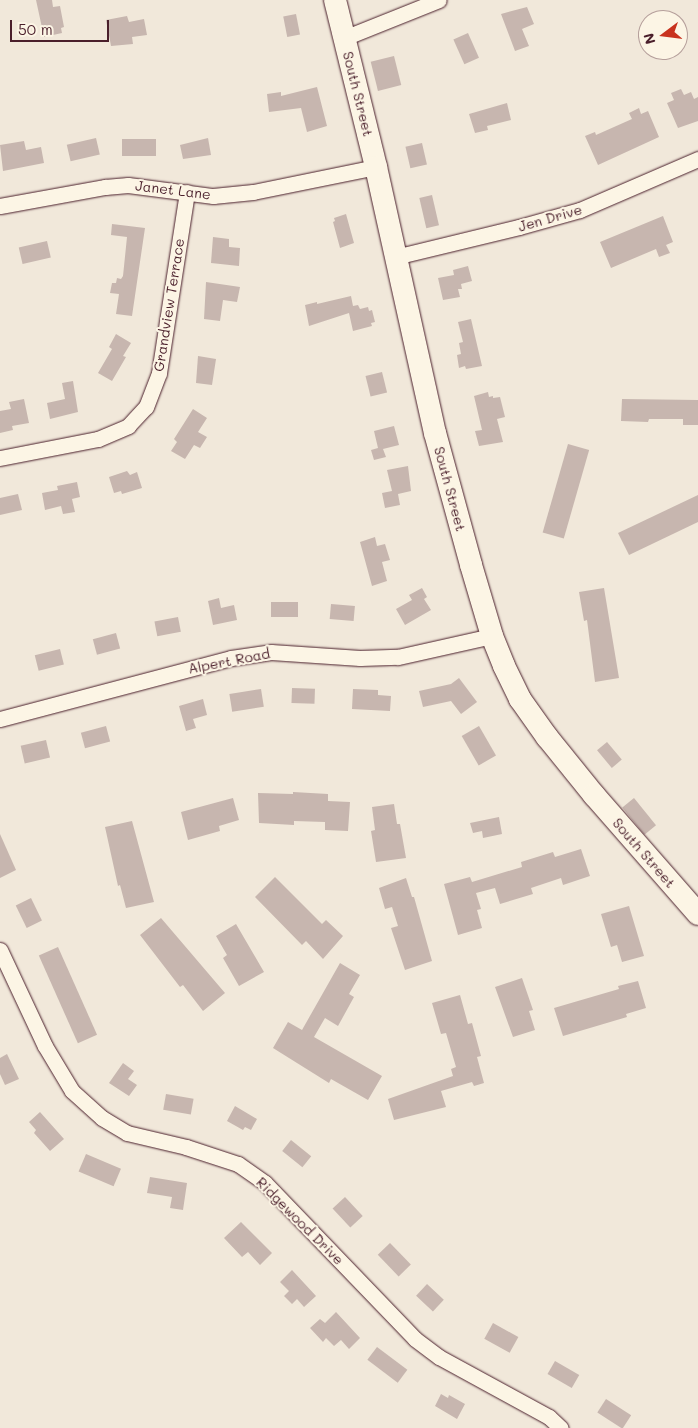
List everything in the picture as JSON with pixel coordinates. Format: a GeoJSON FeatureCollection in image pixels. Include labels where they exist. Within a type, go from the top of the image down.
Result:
{"type":"FeatureCollection","features":[{"type":"Feature","properties":{"kind":"street","name":"South Street"},"geometry":{"type":"LineString","coordinates":[[335,0],[376,167],[435,433],[492,636],[520,699],[547,737],[594,795],[698,914]]}},
{"type":"Feature","properties":{"kind":"street"},"geometry":{"type":"LineString","coordinates":[[344,38],[439,0]]}},
{"type":"Feature","properties":{"kind":"street","name":"Jen Drive"},"geometry":{"type":"LineString","coordinates":[[395,257],[580,210],[698,159]]}},
{"type":"Feature","properties":{"kind":"street","name":"Janet Lane"},"geometry":{"type":"LineString","coordinates":[[0,206],[128,184],[213,196],[253,192],[376,167]]}},
{"type":"Feature","properties":{"kind":"street","name":"Grandview Terrace"},"geometry":{"type":"LineString","coordinates":[[0,458],[98,439],[128,426],[146,407],[159,373],[187,192]]}},
{"type":"Feature","properties":{"kind":"street","name":"Alpert Road"},"geometry":{"type":"LineString","coordinates":[[0,719],[232,658],[271,652],[360,658],[398,657],[492,636]]}},
{"type":"Feature","properties":{"kind":"street","name":"Ridgewood Drive"},"geometry":{"type":"LineString","coordinates":[[0,950],[45,1046],[72,1091],[102,1118],[126,1133],[186,1147],[238,1164],[265,1182],[415,1339],[440,1357],[549,1417],[561,1428]]}},
{"type":"Feature","properties":{"kind":"building"},"geometry":{"type":"Polygon","coordinates":[[[36,0],[52,0],[53,7],[60,6],[64,27],[61,28],[62,33],[44,37],[36,0]]]}},
{"type":"Feature","properties":{"kind":"building"},"geometry":{"type":"Polygon","coordinates":[[[527,7],[534,24],[522,29],[529,46],[515,51],[501,14],[527,7]]]}},
{"type":"Feature","properties":{"kind":"building"},"geometry":{"type":"Polygon","coordinates":[[[296,14],[300,35],[287,37],[283,16],[296,14]]]}},
{"type":"Feature","properties":{"kind":"building"},"geometry":{"type":"Polygon","coordinates":[[[127,16],[129,22],[144,19],[147,35],[132,37],[133,44],[111,46],[106,20],[127,16]]]}},
{"type":"Feature","properties":{"kind":"building"},"geometry":{"type":"Polygon","coordinates":[[[468,33],[479,58],[464,64],[453,40],[468,33]]]}},
{"type":"Feature","properties":{"kind":"building"},"geometry":{"type":"Polygon","coordinates":[[[394,56],[401,85],[378,91],[371,62],[394,56]]]}},
{"type":"Feature","properties":{"kind":"building"},"geometry":{"type":"Polygon","coordinates":[[[317,87],[327,126],[307,132],[301,108],[269,112],[267,94],[281,92],[281,96],[317,87]]]}},
{"type":"Feature","properties":{"kind":"building"},"geometry":{"type":"Polygon","coordinates":[[[681,89],[684,95],[691,92],[694,99],[698,97],[698,121],[678,128],[667,103],[674,100],[671,93],[681,89]]]}},
{"type":"Feature","properties":{"kind":"building"},"geometry":{"type":"Polygon","coordinates":[[[507,103],[511,120],[487,126],[488,130],[475,133],[469,114],[507,103]]]}},
{"type":"Feature","properties":{"kind":"building"},"geometry":{"type":"Polygon","coordinates":[[[639,108],[641,114],[648,111],[659,137],[598,165],[585,136],[595,132],[596,135],[632,119],[629,113],[639,108]]]}},
{"type":"Feature","properties":{"kind":"building"},"geometry":{"type":"Polygon","coordinates":[[[96,138],[100,155],[71,161],[67,145],[96,138]]]}},
{"type":"Feature","properties":{"kind":"building"},"geometry":{"type":"Polygon","coordinates":[[[208,138],[211,155],[183,159],[180,145],[208,138]]]}},
{"type":"Feature","properties":{"kind":"building"},"geometry":{"type":"Polygon","coordinates":[[[122,139],[156,139],[156,156],[122,156],[122,139]]]}},
{"type":"Feature","properties":{"kind":"building"},"geometry":{"type":"Polygon","coordinates":[[[24,141],[26,150],[41,147],[44,163],[3,171],[0,145],[24,141]]]}},
{"type":"Feature","properties":{"kind":"building"},"geometry":{"type":"Polygon","coordinates":[[[422,143],[427,164],[410,168],[405,147],[422,143]]]}},
{"type":"Feature","properties":{"kind":"building"},"geometry":{"type":"Polygon","coordinates":[[[432,195],[439,225],[426,228],[419,198],[432,195]]]}},
{"type":"Feature","properties":{"kind":"building"},"geometry":{"type":"Polygon","coordinates":[[[346,214],[354,243],[340,248],[333,222],[335,221],[334,218],[346,214]]]}},
{"type":"Feature","properties":{"kind":"building"},"geometry":{"type":"Polygon","coordinates":[[[663,216],[673,242],[666,245],[670,253],[659,257],[656,249],[611,268],[600,242],[663,216]]]}},
{"type":"Feature","properties":{"kind":"building"},"geometry":{"type":"Polygon","coordinates":[[[112,224],[145,228],[132,316],[116,314],[119,294],[110,293],[112,283],[116,283],[117,278],[121,279],[123,276],[127,237],[111,235],[112,224]]]}},
{"type":"Feature","properties":{"kind":"building"},"geometry":{"type":"Polygon","coordinates":[[[213,237],[229,239],[229,247],[240,248],[239,266],[211,263],[213,237]]]}},
{"type":"Feature","properties":{"kind":"building"},"geometry":{"type":"Polygon","coordinates":[[[47,241],[51,258],[23,264],[19,248],[47,241]]]}},
{"type":"Feature","properties":{"kind":"building"},"geometry":{"type":"Polygon","coordinates":[[[468,266],[472,281],[461,284],[462,289],[458,289],[460,297],[443,300],[438,278],[454,275],[453,270],[468,266]]]}},
{"type":"Feature","properties":{"kind":"building"},"geometry":{"type":"Polygon","coordinates":[[[206,282],[240,287],[237,302],[223,300],[220,321],[204,319],[206,282]]]}},
{"type":"Feature","properties":{"kind":"building"},"geometry":{"type":"Polygon","coordinates":[[[351,296],[353,306],[358,305],[360,309],[368,307],[369,311],[372,310],[375,322],[371,323],[372,326],[353,331],[349,313],[309,326],[305,305],[351,296]]]}},
{"type":"Feature","properties":{"kind":"building"},"geometry":{"type":"Polygon","coordinates":[[[471,319],[482,366],[466,369],[465,366],[459,368],[457,355],[461,354],[459,343],[463,342],[458,322],[471,319]]]}},
{"type":"Feature","properties":{"kind":"building"},"geometry":{"type":"Polygon","coordinates":[[[116,334],[131,343],[123,356],[126,357],[112,381],[98,373],[112,349],[109,347],[116,334]]]}},
{"type":"Feature","properties":{"kind":"building"},"geometry":{"type":"Polygon","coordinates":[[[198,356],[216,359],[212,385],[196,383],[198,356]]]}},
{"type":"Feature","properties":{"kind":"building"},"geometry":{"type":"Polygon","coordinates":[[[382,372],[387,392],[371,396],[366,376],[382,372]]]}},
{"type":"Feature","properties":{"kind":"building"},"geometry":{"type":"Polygon","coordinates":[[[73,381],[78,412],[50,419],[47,403],[65,399],[62,383],[73,381]]]}},
{"type":"Feature","properties":{"kind":"building"},"geometry":{"type":"Polygon","coordinates":[[[488,392],[489,397],[500,397],[505,417],[497,419],[503,442],[479,446],[475,431],[482,430],[474,396],[488,392]]]}},
{"type":"Feature","properties":{"kind":"building"},"geometry":{"type":"Polygon","coordinates":[[[24,399],[29,423],[12,426],[13,430],[0,433],[0,411],[11,409],[9,402],[24,399]]]}},
{"type":"Feature","properties":{"kind":"building"},"geometry":{"type":"Polygon","coordinates":[[[622,399],[698,400],[698,425],[683,425],[683,419],[649,419],[648,422],[621,421],[622,399]]]}},
{"type":"Feature","properties":{"kind":"building"},"geometry":{"type":"Polygon","coordinates":[[[193,409],[207,418],[198,432],[207,437],[200,448],[194,445],[185,459],[171,451],[177,442],[174,439],[193,409]]]}},
{"type":"Feature","properties":{"kind":"building"},"geometry":{"type":"Polygon","coordinates":[[[394,426],[399,445],[383,449],[386,457],[374,460],[371,450],[378,448],[374,431],[394,426]]]}},
{"type":"Feature","properties":{"kind":"building"},"geometry":{"type":"Polygon","coordinates":[[[568,444],[589,450],[564,539],[543,532],[568,444]]]}},
{"type":"Feature","properties":{"kind":"building"},"geometry":{"type":"Polygon","coordinates":[[[408,466],[411,491],[398,494],[400,505],[385,508],[382,493],[392,491],[387,470],[408,466]]]}},
{"type":"Feature","properties":{"kind":"building"},"geometry":{"type":"Polygon","coordinates":[[[127,471],[130,475],[137,472],[142,488],[122,494],[121,491],[114,493],[109,477],[127,471]]]}},
{"type":"Feature","properties":{"kind":"building"},"geometry":{"type":"Polygon","coordinates":[[[77,482],[80,497],[72,499],[75,512],[63,514],[61,506],[45,510],[42,493],[58,490],[57,486],[77,482]]]}},
{"type":"Feature","properties":{"kind":"building"},"geometry":{"type":"Polygon","coordinates":[[[18,494],[22,510],[0,515],[0,498],[18,494]]]}},
{"type":"Feature","properties":{"kind":"building"},"geometry":{"type":"Polygon","coordinates":[[[698,495],[698,522],[629,555],[618,533],[698,495]]]}},
{"type":"Feature","properties":{"kind":"building"},"geometry":{"type":"Polygon","coordinates":[[[375,537],[377,546],[385,544],[390,560],[382,562],[387,581],[372,586],[360,542],[375,537]]]}},
{"type":"Feature","properties":{"kind":"building"},"geometry":{"type":"Polygon","coordinates":[[[422,588],[427,597],[424,599],[431,610],[405,625],[396,609],[412,600],[409,595],[422,588]]]}},
{"type":"Feature","properties":{"kind":"building"},"geometry":{"type":"Polygon","coordinates":[[[604,588],[619,678],[595,682],[587,620],[584,621],[579,592],[604,588]]]}},
{"type":"Feature","properties":{"kind":"building"},"geometry":{"type":"Polygon","coordinates":[[[219,598],[221,608],[234,605],[237,620],[213,625],[208,601],[219,598]]]}},
{"type":"Feature","properties":{"kind":"building"},"geometry":{"type":"Polygon","coordinates":[[[271,602],[298,602],[298,617],[271,617],[271,602]]]}},
{"type":"Feature","properties":{"kind":"building"},"geometry":{"type":"Polygon","coordinates":[[[331,604],[355,606],[354,621],[330,619],[331,604]]]}},
{"type":"Feature","properties":{"kind":"building"},"geometry":{"type":"Polygon","coordinates":[[[178,617],[181,632],[157,636],[154,622],[178,617]]]}},
{"type":"Feature","properties":{"kind":"building"},"geometry":{"type":"Polygon","coordinates":[[[116,633],[120,648],[97,655],[93,639],[116,633]]]}},
{"type":"Feature","properties":{"kind":"building"},"geometry":{"type":"Polygon","coordinates":[[[60,649],[64,665],[39,671],[35,655],[60,649]]]}},
{"type":"Feature","properties":{"kind":"building"},"geometry":{"type":"Polygon","coordinates":[[[459,678],[477,702],[461,714],[451,701],[423,707],[419,691],[451,684],[459,678]]]}},
{"type":"Feature","properties":{"kind":"building"},"geometry":{"type":"Polygon","coordinates":[[[292,688],[315,689],[314,704],[291,703],[292,688]]]}},
{"type":"Feature","properties":{"kind":"building"},"geometry":{"type":"Polygon","coordinates":[[[261,689],[264,707],[232,712],[229,694],[261,689]]]}},
{"type":"Feature","properties":{"kind":"building"},"geometry":{"type":"Polygon","coordinates":[[[353,689],[378,690],[378,695],[391,696],[390,711],[352,709],[353,689]]]}},
{"type":"Feature","properties":{"kind":"building"},"geometry":{"type":"Polygon","coordinates":[[[203,699],[207,715],[193,719],[196,728],[186,731],[179,706],[203,699]]]}},
{"type":"Feature","properties":{"kind":"building"},"geometry":{"type":"Polygon","coordinates":[[[106,726],[110,741],[85,748],[81,733],[106,726]]]}},
{"type":"Feature","properties":{"kind":"building"},"geometry":{"type":"Polygon","coordinates":[[[479,726],[496,755],[479,765],[462,736],[479,726]]]}},
{"type":"Feature","properties":{"kind":"building"},"geometry":{"type":"Polygon","coordinates":[[[46,740],[50,758],[25,763],[21,746],[46,740]]]}},
{"type":"Feature","properties":{"kind":"building"},"geometry":{"type":"Polygon","coordinates":[[[607,742],[622,760],[612,768],[597,750],[607,742]]]}},
{"type":"Feature","properties":{"kind":"building"},"geometry":{"type":"Polygon","coordinates":[[[293,792],[328,794],[328,801],[350,802],[348,831],[325,830],[325,822],[294,821],[294,825],[259,823],[258,793],[293,794],[293,792]]]}},
{"type":"Feature","properties":{"kind":"building"},"geometry":{"type":"Polygon","coordinates":[[[233,798],[239,820],[219,826],[220,831],[188,840],[181,812],[233,798]]]}},
{"type":"Feature","properties":{"kind":"building"},"geometry":{"type":"Polygon","coordinates":[[[634,798],[656,825],[644,835],[622,807],[634,798]]]}},
{"type":"Feature","properties":{"kind":"building"},"geometry":{"type":"Polygon","coordinates":[[[394,804],[397,824],[400,824],[406,858],[376,862],[371,831],[375,830],[372,807],[394,804]]]}},
{"type":"Feature","properties":{"kind":"building"},"geometry":{"type":"Polygon","coordinates":[[[499,817],[502,834],[483,838],[482,831],[473,833],[470,823],[499,817]]]}},
{"type":"Feature","properties":{"kind":"building"},"geometry":{"type":"Polygon","coordinates":[[[132,821],[154,902],[126,908],[120,885],[118,886],[105,827],[132,821]]]}},
{"type":"Feature","properties":{"kind":"building"},"geometry":{"type":"Polygon","coordinates":[[[0,834],[16,870],[0,878],[0,834]]]}},
{"type":"Feature","properties":{"kind":"building"},"geometry":{"type":"Polygon","coordinates":[[[581,849],[590,876],[563,885],[561,878],[531,888],[533,894],[500,904],[495,888],[476,893],[481,909],[477,910],[482,928],[458,935],[444,884],[470,877],[472,882],[522,867],[521,862],[553,852],[555,857],[581,849]]]}},
{"type":"Feature","properties":{"kind":"building"},"geometry":{"type":"Polygon","coordinates":[[[275,877],[322,924],[326,920],[343,936],[323,959],[306,941],[302,945],[255,897],[275,877]]]}},
{"type":"Feature","properties":{"kind":"building"},"geometry":{"type":"Polygon","coordinates":[[[406,878],[412,897],[414,897],[432,961],[405,970],[391,928],[398,926],[392,907],[385,909],[379,888],[406,878]]]}},
{"type":"Feature","properties":{"kind":"building"},"geometry":{"type":"Polygon","coordinates":[[[31,898],[42,920],[27,928],[16,905],[31,898]]]}},
{"type":"Feature","properties":{"kind":"building"},"geometry":{"type":"Polygon","coordinates":[[[629,906],[644,956],[622,962],[617,945],[611,947],[601,914],[629,906]]]}},
{"type":"Feature","properties":{"kind":"building"},"geometry":{"type":"Polygon","coordinates":[[[161,918],[225,993],[203,1011],[183,985],[180,987],[140,935],[161,918]]]}},
{"type":"Feature","properties":{"kind":"building"},"geometry":{"type":"Polygon","coordinates":[[[236,924],[264,972],[239,986],[223,958],[227,955],[216,936],[236,924]]]}},
{"type":"Feature","properties":{"kind":"building"},"geometry":{"type":"Polygon","coordinates":[[[58,947],[97,1035],[78,1043],[39,956],[58,947]]]}},
{"type":"Feature","properties":{"kind":"building"},"geometry":{"type":"Polygon","coordinates":[[[340,963],[360,975],[349,994],[354,997],[338,1026],[325,1018],[314,1037],[382,1076],[368,1100],[331,1079],[329,1083],[273,1048],[288,1022],[302,1030],[340,963]]]}},
{"type":"Feature","properties":{"kind":"building"},"geometry":{"type":"Polygon","coordinates":[[[522,978],[533,1010],[529,1011],[535,1030],[513,1037],[495,987],[522,978]]]}},
{"type":"Feature","properties":{"kind":"building"},"geometry":{"type":"Polygon","coordinates":[[[638,981],[646,1008],[626,1014],[627,1017],[563,1036],[554,1008],[619,989],[618,986],[638,981]]]}},
{"type":"Feature","properties":{"kind":"building"},"geometry":{"type":"Polygon","coordinates":[[[460,995],[468,1024],[472,1023],[481,1056],[477,1057],[484,1083],[474,1086],[472,1082],[441,1091],[446,1107],[394,1120],[388,1099],[453,1076],[451,1069],[456,1067],[446,1033],[441,1034],[432,1003],[460,995]]]}},
{"type":"Feature","properties":{"kind":"building"},"geometry":{"type":"Polygon","coordinates":[[[7,1054],[19,1079],[5,1085],[0,1074],[0,1058],[7,1054]]]}},
{"type":"Feature","properties":{"kind":"building"},"geometry":{"type":"Polygon","coordinates":[[[123,1063],[134,1071],[128,1079],[137,1085],[129,1096],[109,1083],[123,1063]]]}},
{"type":"Feature","properties":{"kind":"building"},"geometry":{"type":"Polygon","coordinates":[[[166,1094],[194,1099],[191,1115],[163,1110],[166,1094]]]}},
{"type":"Feature","properties":{"kind":"building"},"geometry":{"type":"Polygon","coordinates":[[[235,1106],[257,1119],[251,1130],[245,1127],[243,1130],[227,1121],[235,1106]]]}},
{"type":"Feature","properties":{"kind":"building"},"geometry":{"type":"Polygon","coordinates":[[[40,1112],[64,1139],[50,1151],[34,1133],[36,1130],[29,1122],[40,1112]]]}},
{"type":"Feature","properties":{"kind":"building"},"geometry":{"type":"Polygon","coordinates":[[[291,1140],[311,1156],[302,1167],[282,1151],[291,1140]]]}},
{"type":"Feature","properties":{"kind":"building"},"geometry":{"type":"Polygon","coordinates":[[[86,1154],[121,1169],[114,1186],[79,1171],[86,1154]]]}},
{"type":"Feature","properties":{"kind":"building"},"geometry":{"type":"Polygon","coordinates":[[[150,1177],[187,1183],[183,1210],[170,1208],[172,1197],[147,1193],[150,1177]]]}},
{"type":"Feature","properties":{"kind":"building"},"geometry":{"type":"Polygon","coordinates":[[[345,1197],[363,1216],[350,1228],[333,1209],[345,1197]]]}},
{"type":"Feature","properties":{"kind":"building"},"geometry":{"type":"Polygon","coordinates":[[[241,1222],[272,1253],[260,1265],[248,1252],[242,1257],[224,1238],[241,1222]]]}},
{"type":"Feature","properties":{"kind":"building"},"geometry":{"type":"Polygon","coordinates":[[[390,1243],[411,1265],[399,1276],[378,1255],[390,1243]]]}},
{"type":"Feature","properties":{"kind":"building"},"geometry":{"type":"Polygon","coordinates":[[[292,1270],[316,1296],[304,1307],[297,1299],[292,1304],[284,1296],[289,1291],[280,1282],[292,1270]]]}},
{"type":"Feature","properties":{"kind":"building"},"geometry":{"type":"Polygon","coordinates":[[[427,1284],[444,1300],[433,1311],[416,1296],[427,1284]]]}},
{"type":"Feature","properties":{"kind":"building"},"geometry":{"type":"Polygon","coordinates":[[[336,1312],[360,1338],[349,1349],[341,1340],[334,1346],[326,1338],[323,1342],[310,1328],[320,1319],[325,1323],[336,1312]]]}},
{"type":"Feature","properties":{"kind":"building"},"geometry":{"type":"Polygon","coordinates":[[[493,1323],[518,1337],[510,1353],[484,1339],[493,1323]]]}},
{"type":"Feature","properties":{"kind":"building"},"geometry":{"type":"Polygon","coordinates":[[[377,1347],[407,1370],[398,1383],[367,1360],[377,1347]]]}},
{"type":"Feature","properties":{"kind":"building"},"geometry":{"type":"Polygon","coordinates":[[[555,1361],[579,1375],[572,1388],[548,1374],[555,1361]]]}},
{"type":"Feature","properties":{"kind":"building"},"geometry":{"type":"Polygon","coordinates":[[[441,1394],[448,1398],[449,1395],[465,1404],[457,1419],[435,1406],[441,1394]]]}},
{"type":"Feature","properties":{"kind":"building"},"geometry":{"type":"Polygon","coordinates":[[[606,1399],[631,1415],[621,1428],[597,1412],[606,1399]]]}}]}
